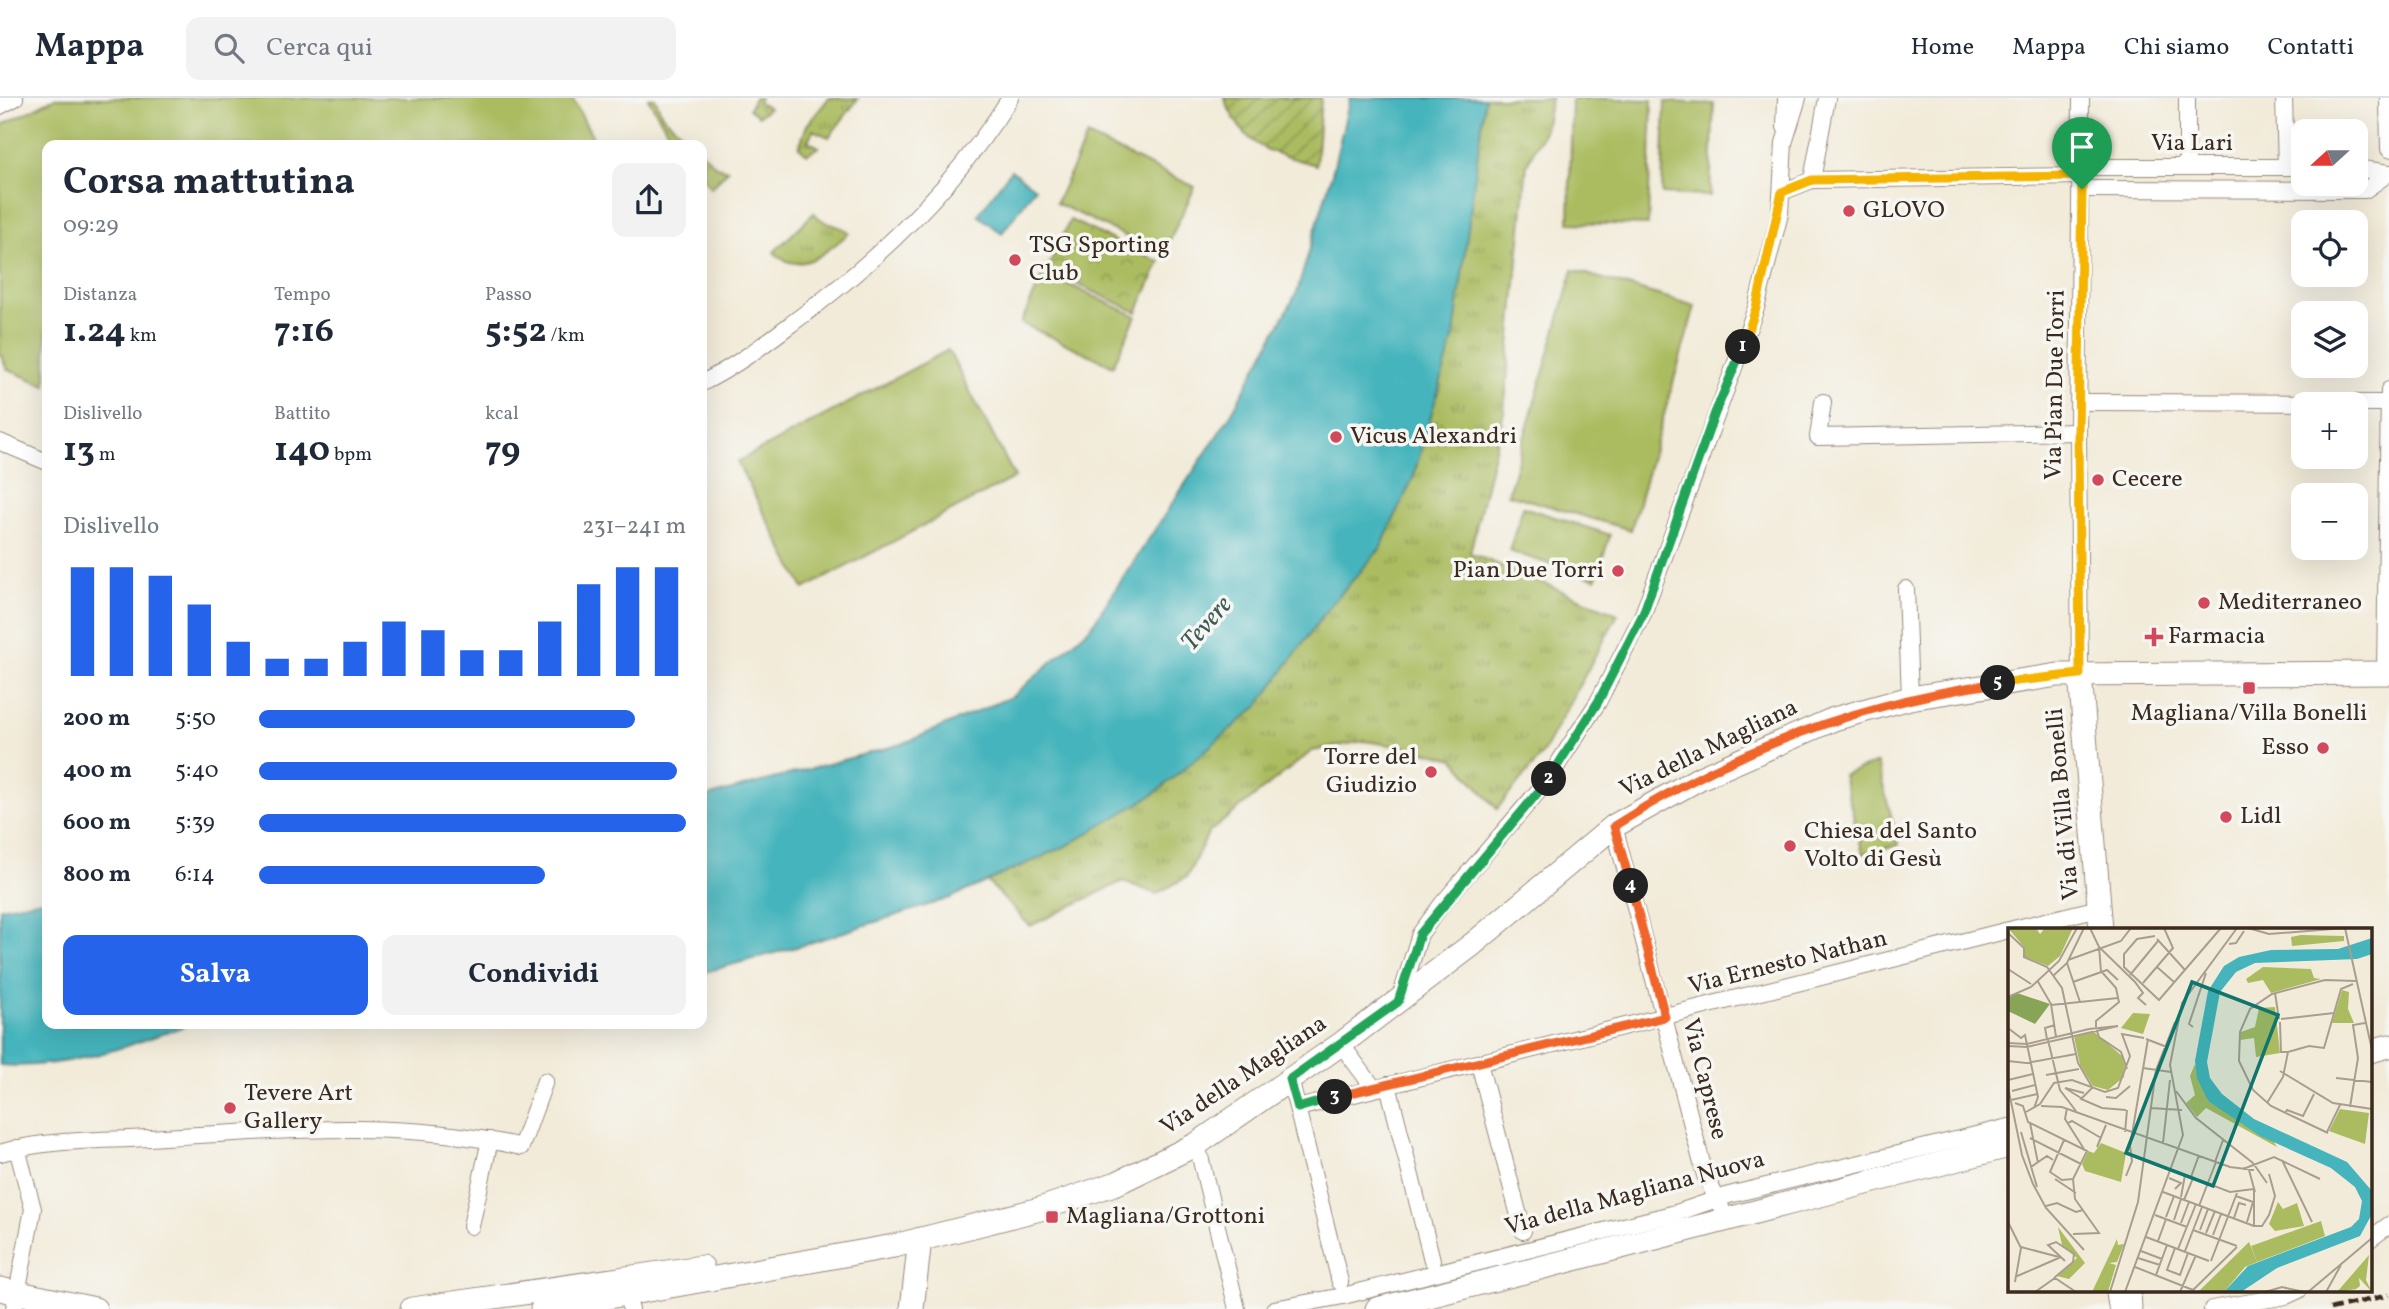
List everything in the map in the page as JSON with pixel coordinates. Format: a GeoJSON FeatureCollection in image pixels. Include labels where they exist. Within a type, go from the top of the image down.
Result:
{"type":"FeatureCollection","features":[{"type":"Feature","properties":{"kind":"main road","name":"Via della Magliana"},"geometry":{"type":"LineString","coordinates":[[542,1309],[628,1302],[920,1239],[1077,1198],[1117,1183],[1197,1144],[1341,1044],[1398,1002],[1614,826],[1665,795],[1834,719],[1910,698],[2080,674],[2387,673]]}},
{"type":"Feature","properties":{"kind":"main road","name":"Via di Villa Bonelli"},"geometry":{"type":"LineString","coordinates":[[2080,674],[2093,916]]}},
{"type":"Feature","properties":{"kind":"main road"},"geometry":{"type":"LineString","coordinates":[[2372,1050],[2389,1046]]}},
{"type":"Feature","properties":{"kind":"main road","name":"Via della Magliana Nuova"},"geometry":{"type":"LineString","coordinates":[[1377,1309],[1670,1236],[1721,1208],[2008,1146]]}},
{"type":"Feature","properties":{"kind":"main road","name":"Via della Magliana"},"geometry":{"type":"LineString","coordinates":[[412,1309],[814,1250],[920,1239]]}},
{"type":"Feature","properties":{"kind":"main road"},"geometry":{"type":"LineString","coordinates":[[912,1309],[920,1239]]}},
{"type":"Feature","properties":{"kind":"main road"},"geometry":{"type":"LineString","coordinates":[[10,1297],[95,1309]]}},
{"type":"Feature","properties":{"kind":"street"},"geometry":{"type":"LineString","coordinates":[[0,106],[15,98]]}},
{"type":"Feature","properties":{"kind":"street"},"geometry":{"type":"LineString","coordinates":[[707,380],[740,362],[893,243],[982,141],[1010,98]]}},
{"type":"Feature","properties":{"kind":"street"},"geometry":{"type":"LineString","coordinates":[[1398,1002],[1420,934],[1547,782],[1598,702],[1632,638],[1664,562],[1715,413],[1748,333],[1773,240],[1782,192],[1786,98]]}},
{"type":"Feature","properties":{"kind":"street"},"geometry":{"type":"LineString","coordinates":[[1784,144],[1798,98]]}},
{"type":"Feature","properties":{"kind":"street"},"geometry":{"type":"LineString","coordinates":[[1812,180],[1827,98]]}},
{"type":"Feature","properties":{"kind":"street","name":"Via Pian Due Torri"},"geometry":{"type":"LineString","coordinates":[[2080,674],[2078,432],[2081,98]]}},
{"type":"Feature","properties":{"kind":"street"},"geometry":{"type":"LineString","coordinates":[[2187,98],[2187,167]]}},
{"type":"Feature","properties":{"kind":"street"},"geometry":{"type":"LineString","coordinates":[[2284,98],[2291,142]]}},
{"type":"Feature","properties":{"kind":"street"},"geometry":{"type":"LineString","coordinates":[[2388,98],[2389,149]]}},
{"type":"Feature","properties":{"kind":"street","name":"Via Lari"},"geometry":{"type":"LineString","coordinates":[[2082,177],[2187,167],[2291,167]]}},
{"type":"Feature","properties":{"kind":"street"},"geometry":{"type":"LineString","coordinates":[[2368,169],[2389,173]]}},
{"type":"Feature","properties":{"kind":"street"},"geometry":{"type":"LineString","coordinates":[[1782,192],[1812,180],[2082,177],[2365,190],[2389,173]]}},
{"type":"Feature","properties":{"kind":"street"},"geometry":{"type":"LineString","coordinates":[[2387,673],[2389,390]]}},
{"type":"Feature","properties":{"kind":"street"},"geometry":{"type":"LineString","coordinates":[[1823,402],[1818,436],[2078,432]]}},
{"type":"Feature","properties":{"kind":"street"},"geometry":{"type":"LineString","coordinates":[[2079,402],[2389,403]]}},
{"type":"Feature","properties":{"kind":"street"},"geometry":{"type":"LineString","coordinates":[[0,442],[42,460]]}},
{"type":"Feature","properties":{"kind":"street"},"geometry":{"type":"LineString","coordinates":[[1906,589],[1910,698]]}},
{"type":"Feature","properties":{"kind":"street","name":"Via Caprese"},"geometry":{"type":"LineString","coordinates":[[1614,826],[1705,1175],[1721,1208]]}},
{"type":"Feature","properties":{"kind":"street","name":"Via Ernesto Nathan"},"geometry":{"type":"LineString","coordinates":[[2023,928],[2093,916]]}},
{"type":"Feature","properties":{"kind":"street","name":"Via Ernesto Nathan"},"geometry":{"type":"LineString","coordinates":[[1298,1108],[2008,931]]}},
{"type":"Feature","properties":{"kind":"street"},"geometry":{"type":"LineString","coordinates":[[1341,1044],[1381,1086],[1432,1260]]}},
{"type":"Feature","properties":{"kind":"street"},"geometry":{"type":"LineString","coordinates":[[1479,1063],[1523,1231]]}},
{"type":"Feature","properties":{"kind":"street"},"geometry":{"type":"LineString","coordinates":[[1290,1079],[1340,1282]]}},
{"type":"Feature","properties":{"kind":"street"},"geometry":{"type":"LineString","coordinates":[[0,1153],[17,1148],[373,1128],[490,1140],[521,1147],[545,1081]]}},
{"type":"Feature","properties":{"kind":"street","name":"Via della Magliana Nuova"},"geometry":{"type":"LineString","coordinates":[[1274,1309],[1343,1296],[1676,1213],[1721,1208],[2008,1126]]}},
{"type":"Feature","properties":{"kind":"street"},"geometry":{"type":"LineString","coordinates":[[471,1226],[490,1140]]}},
{"type":"Feature","properties":{"kind":"street"},"geometry":{"type":"LineString","coordinates":[[1197,1144],[1237,1309]]}},
{"type":"Feature","properties":{"kind":"street"},"geometry":{"type":"LineString","coordinates":[[10,1297],[33,1209],[17,1148]]}},
{"type":"Feature","properties":{"kind":"street"},"geometry":{"type":"LineString","coordinates":[[2372,1238],[2389,1225]]}},
{"type":"Feature","properties":{"kind":"street"},"geometry":{"type":"LineString","coordinates":[[628,1302],[639,1275]]}},
{"type":"Feature","properties":{"kind":"street"},"geometry":{"type":"LineString","coordinates":[[2212,1309],[2286,1296],[2295,1292]]}},
{"type":"Feature","properties":{"kind":"green space"},"geometry":{"type":"Polygon","coordinates":[[[55,98],[572,98],[594,140],[42,140],[42,384],[7,369],[0,353],[0,126],[55,98]]]}},
{"type":"Feature","properties":{"kind":"green space"},"geometry":{"type":"Polygon","coordinates":[[[648,98],[655,98],[662,115],[690,140],[673,140],[648,98]]]}},
{"type":"Feature","properties":{"kind":"green space"},"geometry":{"type":"Polygon","coordinates":[[[754,98],[760,98],[758,103],[769,108],[758,116],[749,109],[754,98]]]}},
{"type":"Feature","properties":{"kind":"green space"},"geometry":{"type":"Polygon","coordinates":[[[829,98],[858,99],[829,137],[813,130],[808,141],[819,147],[807,154],[799,147],[807,125],[829,98]]]}},
{"type":"Feature","properties":{"kind":"green space"},"geometry":{"type":"Polygon","coordinates":[[[1224,98],[1321,98],[1316,165],[1260,146],[1241,128],[1224,98]]]}},
{"type":"Feature","properties":{"kind":"green space"},"geometry":{"type":"Polygon","coordinates":[[[1485,98],[1551,98],[1545,129],[1527,164],[1504,411],[1470,553],[1618,614],[1541,756],[1497,809],[1454,759],[1412,748],[1364,741],[1312,751],[1208,833],[1187,877],[1156,894],[1123,881],[1030,926],[987,881],[1068,845],[1154,794],[1258,705],[1328,608],[1380,549],[1473,180],[1485,98]]]}},
{"type":"Feature","properties":{"kind":"green space"},"geometry":{"type":"Polygon","coordinates":[[[1572,98],[1652,100],[1648,225],[1569,223],[1572,98]]]}},
{"type":"Feature","properties":{"kind":"green space"},"geometry":{"type":"Polygon","coordinates":[[[1665,102],[1714,104],[1710,196],[1662,194],[1665,102]]]}},
{"type":"Feature","properties":{"kind":"green space"},"geometry":{"type":"Polygon","coordinates":[[[1087,136],[1195,187],[1163,254],[1056,203],[1087,136]]]}},
{"type":"Feature","properties":{"kind":"green space"},"geometry":{"type":"Polygon","coordinates":[[[707,157],[717,167],[728,170],[711,188],[707,183],[707,157]]]}},
{"type":"Feature","properties":{"kind":"green space"},"geometry":{"type":"Polygon","coordinates":[[[814,213],[823,221],[849,233],[823,254],[803,262],[784,260],[774,252],[814,213]]]}},
{"type":"Feature","properties":{"kind":"green space"},"geometry":{"type":"Polygon","coordinates":[[[1070,220],[1160,262],[1137,312],[1047,270],[1070,220]]]}},
{"type":"Feature","properties":{"kind":"green space"},"geometry":{"type":"Polygon","coordinates":[[[1573,270],[1695,306],[1631,530],[1508,494],[1573,270]]]}},
{"type":"Feature","properties":{"kind":"green space"},"geometry":{"type":"Polygon","coordinates":[[[1044,273],[1136,316],[1113,366],[1021,323],[1044,273]]]}},
{"type":"Feature","properties":{"kind":"green space"},"geometry":{"type":"Polygon","coordinates":[[[948,350],[1015,477],[804,589],[737,462],[948,350]]]}},
{"type":"Feature","properties":{"kind":"green space"},"geometry":{"type":"Polygon","coordinates":[[[1523,507],[1610,535],[1596,579],[1509,551],[1523,507]]]}},
{"type":"Feature","properties":{"kind":"green space"},"geometry":{"type":"Polygon","coordinates":[[[1877,763],[1899,845],[1863,854],[1843,775],[1877,763]]]}},
{"type":"Feature","properties":{"kind":"water","name":"Tevere"},"geometry":{"type":"Polygon","coordinates":[[[1350,98],[1485,98],[1454,336],[1413,478],[1380,549],[1328,608],[1259,705],[1154,794],[1068,845],[950,898],[800,946],[707,972],[707,797],[902,744],[1013,696],[1090,628],[1230,416],[1297,292],[1332,174],[1350,98]]]}},
{"type":"Feature","properties":{"kind":"water"},"geometry":{"type":"Polygon","coordinates":[[[1011,170],[1035,188],[1002,233],[978,215],[1011,170]]]}},
{"type":"Feature","properties":{"kind":"water"},"geometry":{"type":"Polygon","coordinates":[[[42,900],[42,1029],[176,1029],[121,1048],[73,1060],[24,1066],[0,1065],[0,908],[42,900]]]}},
{"type":"Feature","properties":{"kind":"railway"},"geometry":{"type":"LineString","coordinates":[[2330,1309],[2389,1295]]}},
{"type":"Feature","properties":{"kind":"place","name":"GLOVO"},"geometry":{"type":"Point","coordinates":[1849,211]}},
{"type":"Feature","properties":{"kind":"place","name":"TSG Sporting Club"},"geometry":{"type":"Point","coordinates":[1015,260]}},
{"type":"Feature","properties":{"kind":"place","name":"Vicus Alexandri"},"geometry":{"type":"Point","coordinates":[1336,437]}},
{"type":"Feature","properties":{"kind":"place","name":"Cecere"},"geometry":{"type":"Point","coordinates":[2098,480]}},
{"type":"Feature","properties":{"kind":"place","name":"Pian Due Torri"},"geometry":{"type":"Point","coordinates":[1618,571]}},
{"type":"Feature","properties":{"kind":"place","name":"Mediterraneo"},"geometry":{"type":"Point","coordinates":[2204,603]}},
{"type":"Feature","properties":{"kind":"place","name":"Farmacia"},"geometry":{"type":"Point","coordinates":[2154,637]}},
{"type":"Feature","properties":{"kind":"place","name":"Magliana/Villa Bonelli"},"geometry":{"type":"Point","coordinates":[2249,688]}},
{"type":"Feature","properties":{"kind":"place","name":"Esso"},"geometry":{"type":"Point","coordinates":[2323,748]}},
{"type":"Feature","properties":{"kind":"place","name":"Torre del Giudizio"},"geometry":{"type":"Point","coordinates":[1431,772]}},
{"type":"Feature","properties":{"kind":"place","name":"Lidl"},"geometry":{"type":"Point","coordinates":[2226,817]}},
{"type":"Feature","properties":{"kind":"place","name":"Chiesa del Santo Volto di Gesù"},"geometry":{"type":"Point","coordinates":[1790,846]}},
{"type":"Feature","properties":{"kind":"place","name":"Tevere Art Gallery"},"geometry":{"type":"Point","coordinates":[230,1108]}},
{"type":"Feature","properties":{"kind":"place","name":"Magliana/Grottoni"},"geometry":{"type":"Point","coordinates":[1052,1217]}},
{"type":"Feature","properties":{"kind":"route"},"geometry":{"type":"LineString","coordinates":[[2042,176],[2082,176],[2082,189],[2078,432],[2080,674],[1985,685],[1910,698],[1834,719],[1665,795],[1614,826],[1665,1017],[1373,1087],[1298,1108],[1290,1079],[1398,1002],[1420,934],[1547,782],[1621,661],[1664,562],[1715,413],[1748,333],[1780,214],[1782,192],[1812,180],[2042,176]]}}]}
